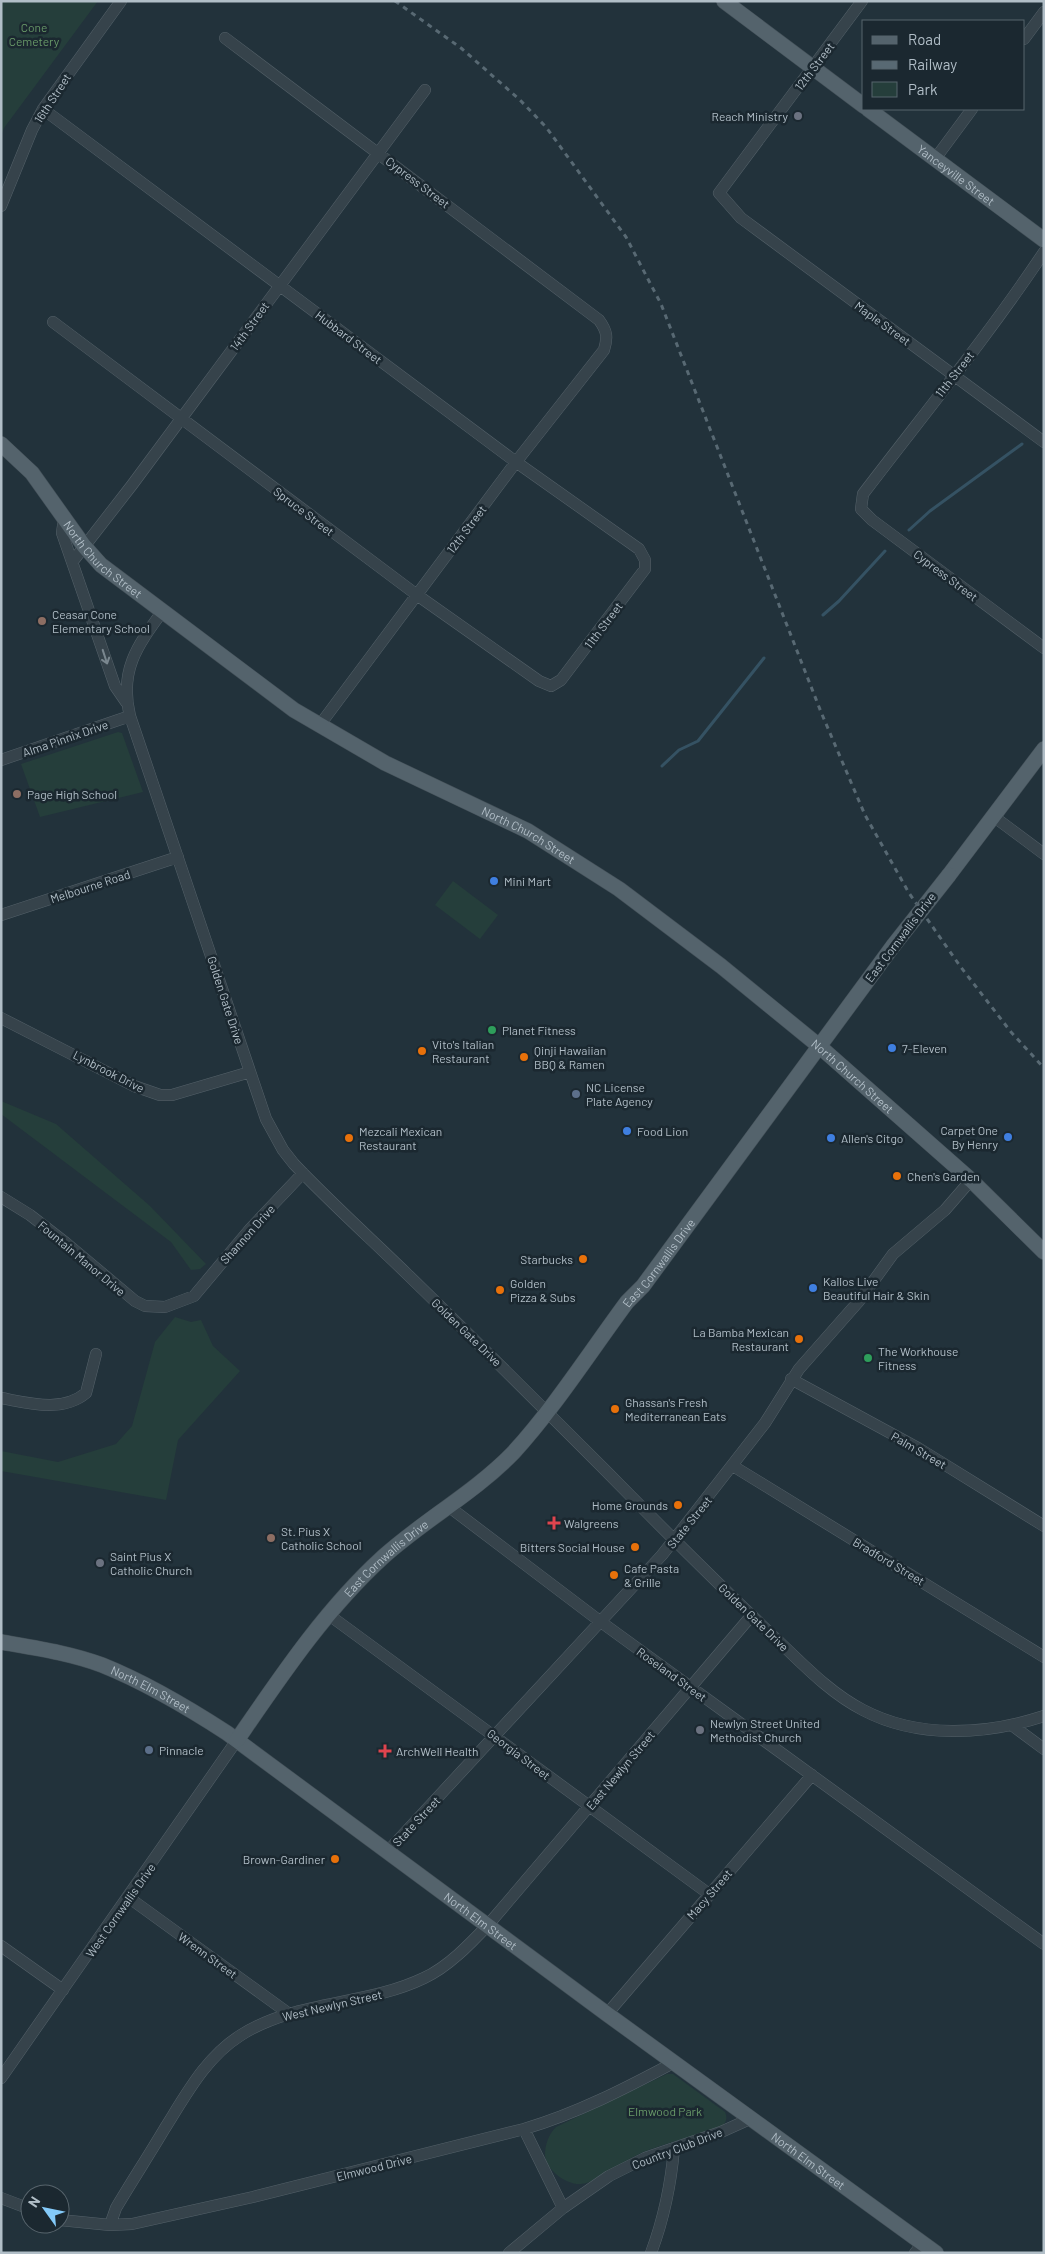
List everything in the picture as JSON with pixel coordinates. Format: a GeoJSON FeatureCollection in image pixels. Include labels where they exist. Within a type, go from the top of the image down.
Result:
{"type":"FeatureCollection","features":[{"type":"Feature","properties":{"kind":"main road"},"geometry":{"type":"LineString","coordinates":[[724,1],[862,105]]}},
{"type":"Feature","properties":{"kind":"main road","name":"Yanceyville Street"},"geometry":{"type":"LineString","coordinates":[[869,110],[1044,240]]}},
{"type":"Feature","properties":{"kind":"main road","name":"North Church Street"},"geometry":{"type":"LineString","coordinates":[[1,444],[32,473],[84,546],[101,565],[294,710],[319,726],[385,763],[512,822],[592,870],[683,937],[819,1046],[971,1180],[1044,1252]]}},
{"type":"Feature","properties":{"kind":"main road","name":"East Cornwallis Drive"},"geometry":{"type":"LineString","coordinates":[[237,1740],[292,1662],[345,1595],[385,1556],[491,1474],[513,1452],[627,1302],[643,1286],[893,946],[1044,749]]}},
{"type":"Feature","properties":{"kind":"main road","name":"North Elm Street"},"geometry":{"type":"LineString","coordinates":[[1,1642],[68,1655],[101,1665],[183,1704],[237,1740],[607,2014],[752,2118],[919,2248],[936,2253]]}},
{"type":"Feature","properties":{"kind":"street","name":"16th Street"},"geometry":{"type":"LineString","coordinates":[[1,206],[32,130],[44,109],[121,1]]}},
{"type":"Feature","properties":{"kind":"street","name":"12th Street"},"geometry":{"type":"LineString","coordinates":[[726,202],[719,193],[862,1]]}},
{"type":"Feature","properties":{"kind":"street"},"geometry":{"type":"LineString","coordinates":[[1025,38],[1044,12]]}},
{"type":"Feature","properties":{"kind":"street","name":"Cypress Street"},"geometry":{"type":"LineString","coordinates":[[224,38],[600,320],[606,331]]}},
{"type":"Feature","properties":{"kind":"street","name":"14th Street"},"geometry":{"type":"LineString","coordinates":[[73,561],[181,419],[425,90]]}},
{"type":"Feature","properties":{"kind":"street","name":"Hubbard Street"},"geometry":{"type":"LineString","coordinates":[[44,109],[516,462],[639,549],[645,560],[645,569]]}},
{"type":"Feature","properties":{"kind":"street"},"geometry":{"type":"LineString","coordinates":[[935,159],[971,110]]}},
{"type":"Feature","properties":{"kind":"street","name":"Maple Street"},"geometry":{"type":"LineString","coordinates":[[726,202],[748,224],[1044,442]]}},
{"type":"Feature","properties":{"kind":"street","name":"11th Street"},"geometry":{"type":"LineString","coordinates":[[863,494],[953,374],[1003,313],[1044,252]]}},
{"type":"Feature","properties":{"kind":"street","name":"Spruce Street"},"geometry":{"type":"LineString","coordinates":[[52,322],[416,595],[539,681],[551,686],[561,680]]}},
{"type":"Feature","properties":{"kind":"street","name":"12th Street"},"geometry":{"type":"LineString","coordinates":[[319,726],[516,462],[604,350],[607,338],[606,331]]}},
{"type":"Feature","properties":{"kind":"street","name":"Cypress Street"},"geometry":{"type":"LineString","coordinates":[[863,494],[861,509],[872,520],[1044,648]]}},
{"type":"Feature","properties":{"kind":"street","name":"Golden Gate Drive"},"geometry":{"type":"LineString","coordinates":[[64,518],[62,533],[115,686],[126,702],[266,1119],[283,1150],[303,1174],[546,1411],[675,1541],[752,1616],[838,1694],[863,1710],[891,1722],[928,1730],[969,1731],[1013,1726],[1044,1716]]}},
{"type":"Feature","properties":{"kind":"street","name":"11th Street"},"geometry":{"type":"LineString","coordinates":[[561,680],[645,569]]}},
{"type":"Feature","properties":{"kind":"street","name":"Golden Gate Drive"},"geometry":{"type":"LineString","coordinates":[[126,702],[128,676],[135,650],[162,612]]}},
{"type":"Feature","properties":{"kind":"street","name":"Alma Pinnix Drive"},"geometry":{"type":"LineString","coordinates":[[1,760],[130,716]]}},
{"type":"Feature","properties":{"kind":"street"},"geometry":{"type":"LineString","coordinates":[[993,816],[1044,854]]}},
{"type":"Feature","properties":{"kind":"street","name":"Melbourne Road"},"geometry":{"type":"LineString","coordinates":[[1,915],[178,857]]}},
{"type":"Feature","properties":{"kind":"street","name":"Lynbrook Drive"},"geometry":{"type":"LineString","coordinates":[[1,1018],[134,1086],[160,1095],[172,1095],[250,1072]]}},
{"type":"Feature","properties":{"kind":"street","name":"Shannon Drive"},"geometry":{"type":"LineString","coordinates":[[194,1296],[250,1229],[303,1174]]}},
{"type":"Feature","properties":{"kind":"street","name":"State Street"},"geometry":{"type":"LineString","coordinates":[[388,1851],[675,1541],[774,1409],[791,1379],[859,1302],[897,1248],[921,1231],[945,1210],[971,1180]]}},
{"type":"Feature","properties":{"kind":"street","name":"Fountain Manor Drive"},"geometry":{"type":"LineString","coordinates":[[1,1197],[30,1215],[66,1242],[134,1301],[144,1306],[164,1307],[194,1296]]}},
{"type":"Feature","properties":{"kind":"street"},"geometry":{"type":"LineString","coordinates":[[1,1398],[37,1404],[69,1404],[86,1393],[96,1354]]}},
{"type":"Feature","properties":{"kind":"street","name":"Palm Street"},"geometry":{"type":"LineString","coordinates":[[791,1379],[918,1448],[1044,1526]]}},
{"type":"Feature","properties":{"kind":"street","name":"Bradford Street"},"geometry":{"type":"LineString","coordinates":[[733,1466],[1044,1656]]}},
{"type":"Feature","properties":{"kind":"street","name":"Roseland Street"},"geometry":{"type":"LineString","coordinates":[[448,1506],[600,1622],[1044,1944]]}},
{"type":"Feature","properties":{"kind":"street","name":"Georgia Street"},"geometry":{"type":"LineString","coordinates":[[329,1615],[709,1894]]}},
{"type":"Feature","properties":{"kind":"street","name":"East Newlyn Street"},"geometry":{"type":"LineString","coordinates":[[488,1925],[752,1616]]}},
{"type":"Feature","properties":{"kind":"street"},"geometry":{"type":"LineString","coordinates":[[1013,1726],[1044,1749]]}},
{"type":"Feature","properties":{"kind":"street","name":"West Cornwallis Drive"},"geometry":{"type":"LineString","coordinates":[[1,2078],[237,1740]]}},
{"type":"Feature","properties":{"kind":"street","name":"Macy Street"},"geometry":{"type":"LineString","coordinates":[[607,2014],[812,1775]]}},
{"type":"Feature","properties":{"kind":"street","name":"Wrenn Street"},"geometry":{"type":"LineString","coordinates":[[128,1897],[288,2014]]}},
{"type":"Feature","properties":{"kind":"street","name":"West Newlyn Street"},"geometry":{"type":"LineString","coordinates":[[110,2225],[116,2208],[195,2079],[216,2054],[241,2035],[288,2014],[390,1992],[426,1978],[455,1956],[488,1925]]}},
{"type":"Feature","properties":{"kind":"street"},"geometry":{"type":"LineString","coordinates":[[1,1946],[63,1990]]}},
{"type":"Feature","properties":{"kind":"street","name":"Elmwood Drive"},"geometry":{"type":"LineString","coordinates":[[70,2221],[110,2225],[132,2224],[177,2215],[524,2129],[556,2120],[595,2103],[675,2062]]}},
{"type":"Feature","properties":{"kind":"street","name":"Country Club Drive"},"geometry":{"type":"LineString","coordinates":[[509,2253],[563,2208],[609,2176],[645,2158],[721,2132],[752,2118]]}},
{"type":"Feature","properties":{"kind":"street"},"geometry":{"type":"LineString","coordinates":[[524,2129],[563,2208]]}},
{"type":"Feature","properties":{"kind":"street"},"geometry":{"type":"LineString","coordinates":[[651,2253],[661,2226],[671,2186],[674,2148]]}},
{"type":"Feature","properties":{"kind":"street"},"geometry":{"type":"LineString","coordinates":[[1,2198],[20,2205]]}},
{"type":"Feature","properties":{"kind":"green space","name":"Cone Cemetery"},"geometry":{"type":"Polygon","coordinates":[[[1,1],[98,1],[4,128],[1,136],[1,1]]]}},
{"type":"Feature","properties":{"kind":"green space"},"geometry":{"type":"Polygon","coordinates":[[[118,732],[122,733],[143,792],[40,817],[21,764],[118,732]]]}},
{"type":"Feature","properties":{"kind":"green space"},"geometry":{"type":"Polygon","coordinates":[[[453,881],[498,915],[480,939],[435,905],[453,881]]]}},
{"type":"Feature","properties":{"kind":"green space"},"geometry":{"type":"Polygon","coordinates":[[[1,1101],[56,1124],[150,1206],[206,1264],[200,1269],[191,1270],[171,1242],[1,1114],[1,1101]]]}},
{"type":"Feature","properties":{"kind":"green space"},"geometry":{"type":"Polygon","coordinates":[[[175,1317],[191,1322],[201,1320],[213,1346],[240,1371],[178,1440],[166,1500],[1,1471],[1,1451],[58,1462],[116,1444],[132,1426],[155,1342],[175,1317]]]}},
{"type":"Feature","properties":{"kind":"green space","name":"Elmwood Park"},"geometry":{"type":"Polygon","coordinates":[[[667,2074],[673,2074],[725,2112],[726,2121],[724,2124],[720,2128],[668,2143],[639,2154],[603,2176],[581,2184],[569,2182],[553,2171],[546,2161],[545,2151],[551,2133],[556,2127],[667,2074]]]}},
{"type":"Feature","properties":{"kind":"waterway"},"geometry":{"type":"LineString","coordinates":[[909,530],[930,511],[1022,444]]}},
{"type":"Feature","properties":{"kind":"waterway"},"geometry":{"type":"LineString","coordinates":[[823,615],[839,601],[885,551]]}},
{"type":"Feature","properties":{"kind":"waterway"},"geometry":{"type":"LineString","coordinates":[[662,766],[679,750],[698,741],[764,658]]}},
{"type":"Feature","properties":{"kind":"railway"},"geometry":{"type":"LineString","coordinates":[[395,1],[461,48],[520,100],[546,127],[626,237],[661,304],[821,712],[865,815],[909,893],[960,966],[1011,1032],[1044,1068]]}},
{"type":"Feature","properties":{"kind":"place","name":"Reach Ministry"},"geometry":{"type":"Point","coordinates":[798,116]}},
{"type":"Feature","properties":{"kind":"place","name":"Ceasar Cone Elementary School"},"geometry":{"type":"Point","coordinates":[42,621]}},
{"type":"Feature","properties":{"kind":"place","name":"Page High School"},"geometry":{"type":"Point","coordinates":[17,794]}},
{"type":"Feature","properties":{"kind":"place","name":"Mini Mart"},"geometry":{"type":"Point","coordinates":[494,881]}},
{"type":"Feature","properties":{"kind":"place","name":"Planet Fitness"},"geometry":{"type":"Point","coordinates":[492,1030]}},
{"type":"Feature","properties":{"kind":"place","name":"7-Eleven"},"geometry":{"type":"Point","coordinates":[892,1048]}},
{"type":"Feature","properties":{"kind":"place","name":"Vito's Italian Restaurant"},"geometry":{"type":"Point","coordinates":[422,1051]}},
{"type":"Feature","properties":{"kind":"place","name":"Qinji Hawaiian BBQ & Ramen"},"geometry":{"type":"Point","coordinates":[524,1057]}},
{"type":"Feature","properties":{"kind":"place","name":"NC License Plate Agency"},"geometry":{"type":"Point","coordinates":[576,1094]}},
{"type":"Feature","properties":{"kind":"place","name":"Food Lion"},"geometry":{"type":"Point","coordinates":[627,1131]}},
{"type":"Feature","properties":{"kind":"place","name":"Carpet One By Henry"},"geometry":{"type":"Point","coordinates":[1008,1137]}},
{"type":"Feature","properties":{"kind":"place","name":"Mezcali Mexican Restaurant"},"geometry":{"type":"Point","coordinates":[349,1138]}},
{"type":"Feature","properties":{"kind":"place","name":"Allen's Citgo"},"geometry":{"type":"Point","coordinates":[831,1138]}},
{"type":"Feature","properties":{"kind":"place","name":"Chen's Garden"},"geometry":{"type":"Point","coordinates":[897,1176]}},
{"type":"Feature","properties":{"kind":"place","name":"Starbucks"},"geometry":{"type":"Point","coordinates":[583,1259]}},
{"type":"Feature","properties":{"kind":"place","name":"Kallos Live Beautiful Hair & Skin"},"geometry":{"type":"Point","coordinates":[813,1288]}},
{"type":"Feature","properties":{"kind":"place","name":"Golden Pizza & Subs"},"geometry":{"type":"Point","coordinates":[500,1290]}},
{"type":"Feature","properties":{"kind":"place","name":"La Bamba Mexican Restaurant"},"geometry":{"type":"Point","coordinates":[799,1339]}},
{"type":"Feature","properties":{"kind":"place","name":"The Workhouse Fitness"},"geometry":{"type":"Point","coordinates":[868,1358]}},
{"type":"Feature","properties":{"kind":"place","name":"Ghassan's Fresh Mediterranean Eats"},"geometry":{"type":"Point","coordinates":[615,1409]}},
{"type":"Feature","properties":{"kind":"place","name":"Home Grounds"},"geometry":{"type":"Point","coordinates":[678,1505]}},
{"type":"Feature","properties":{"kind":"place","name":"Walgreens"},"geometry":{"type":"Point","coordinates":[554,1523]}},
{"type":"Feature","properties":{"kind":"place","name":"St. Pius X Catholic School"},"geometry":{"type":"Point","coordinates":[271,1538]}},
{"type":"Feature","properties":{"kind":"place","name":"Bitters Social House"},"geometry":{"type":"Point","coordinates":[635,1547]}},
{"type":"Feature","properties":{"kind":"place","name":"Saint Pius X Catholic Church"},"geometry":{"type":"Point","coordinates":[100,1563]}},
{"type":"Feature","properties":{"kind":"place","name":"Cafe Pasta & Grille"},"geometry":{"type":"Point","coordinates":[614,1575]}},
{"type":"Feature","properties":{"kind":"place","name":"Newlyn Street United Methodist Church"},"geometry":{"type":"Point","coordinates":[700,1730]}},
{"type":"Feature","properties":{"kind":"place","name":"Pinnacle"},"geometry":{"type":"Point","coordinates":[149,1750]}},
{"type":"Feature","properties":{"kind":"place","name":"ArchWell Health"},"geometry":{"type":"Point","coordinates":[385,1751]}},
{"type":"Feature","properties":{"kind":"place","name":"Brown-Gardiner"},"geometry":{"type":"Point","coordinates":[335,1859]}}]}
